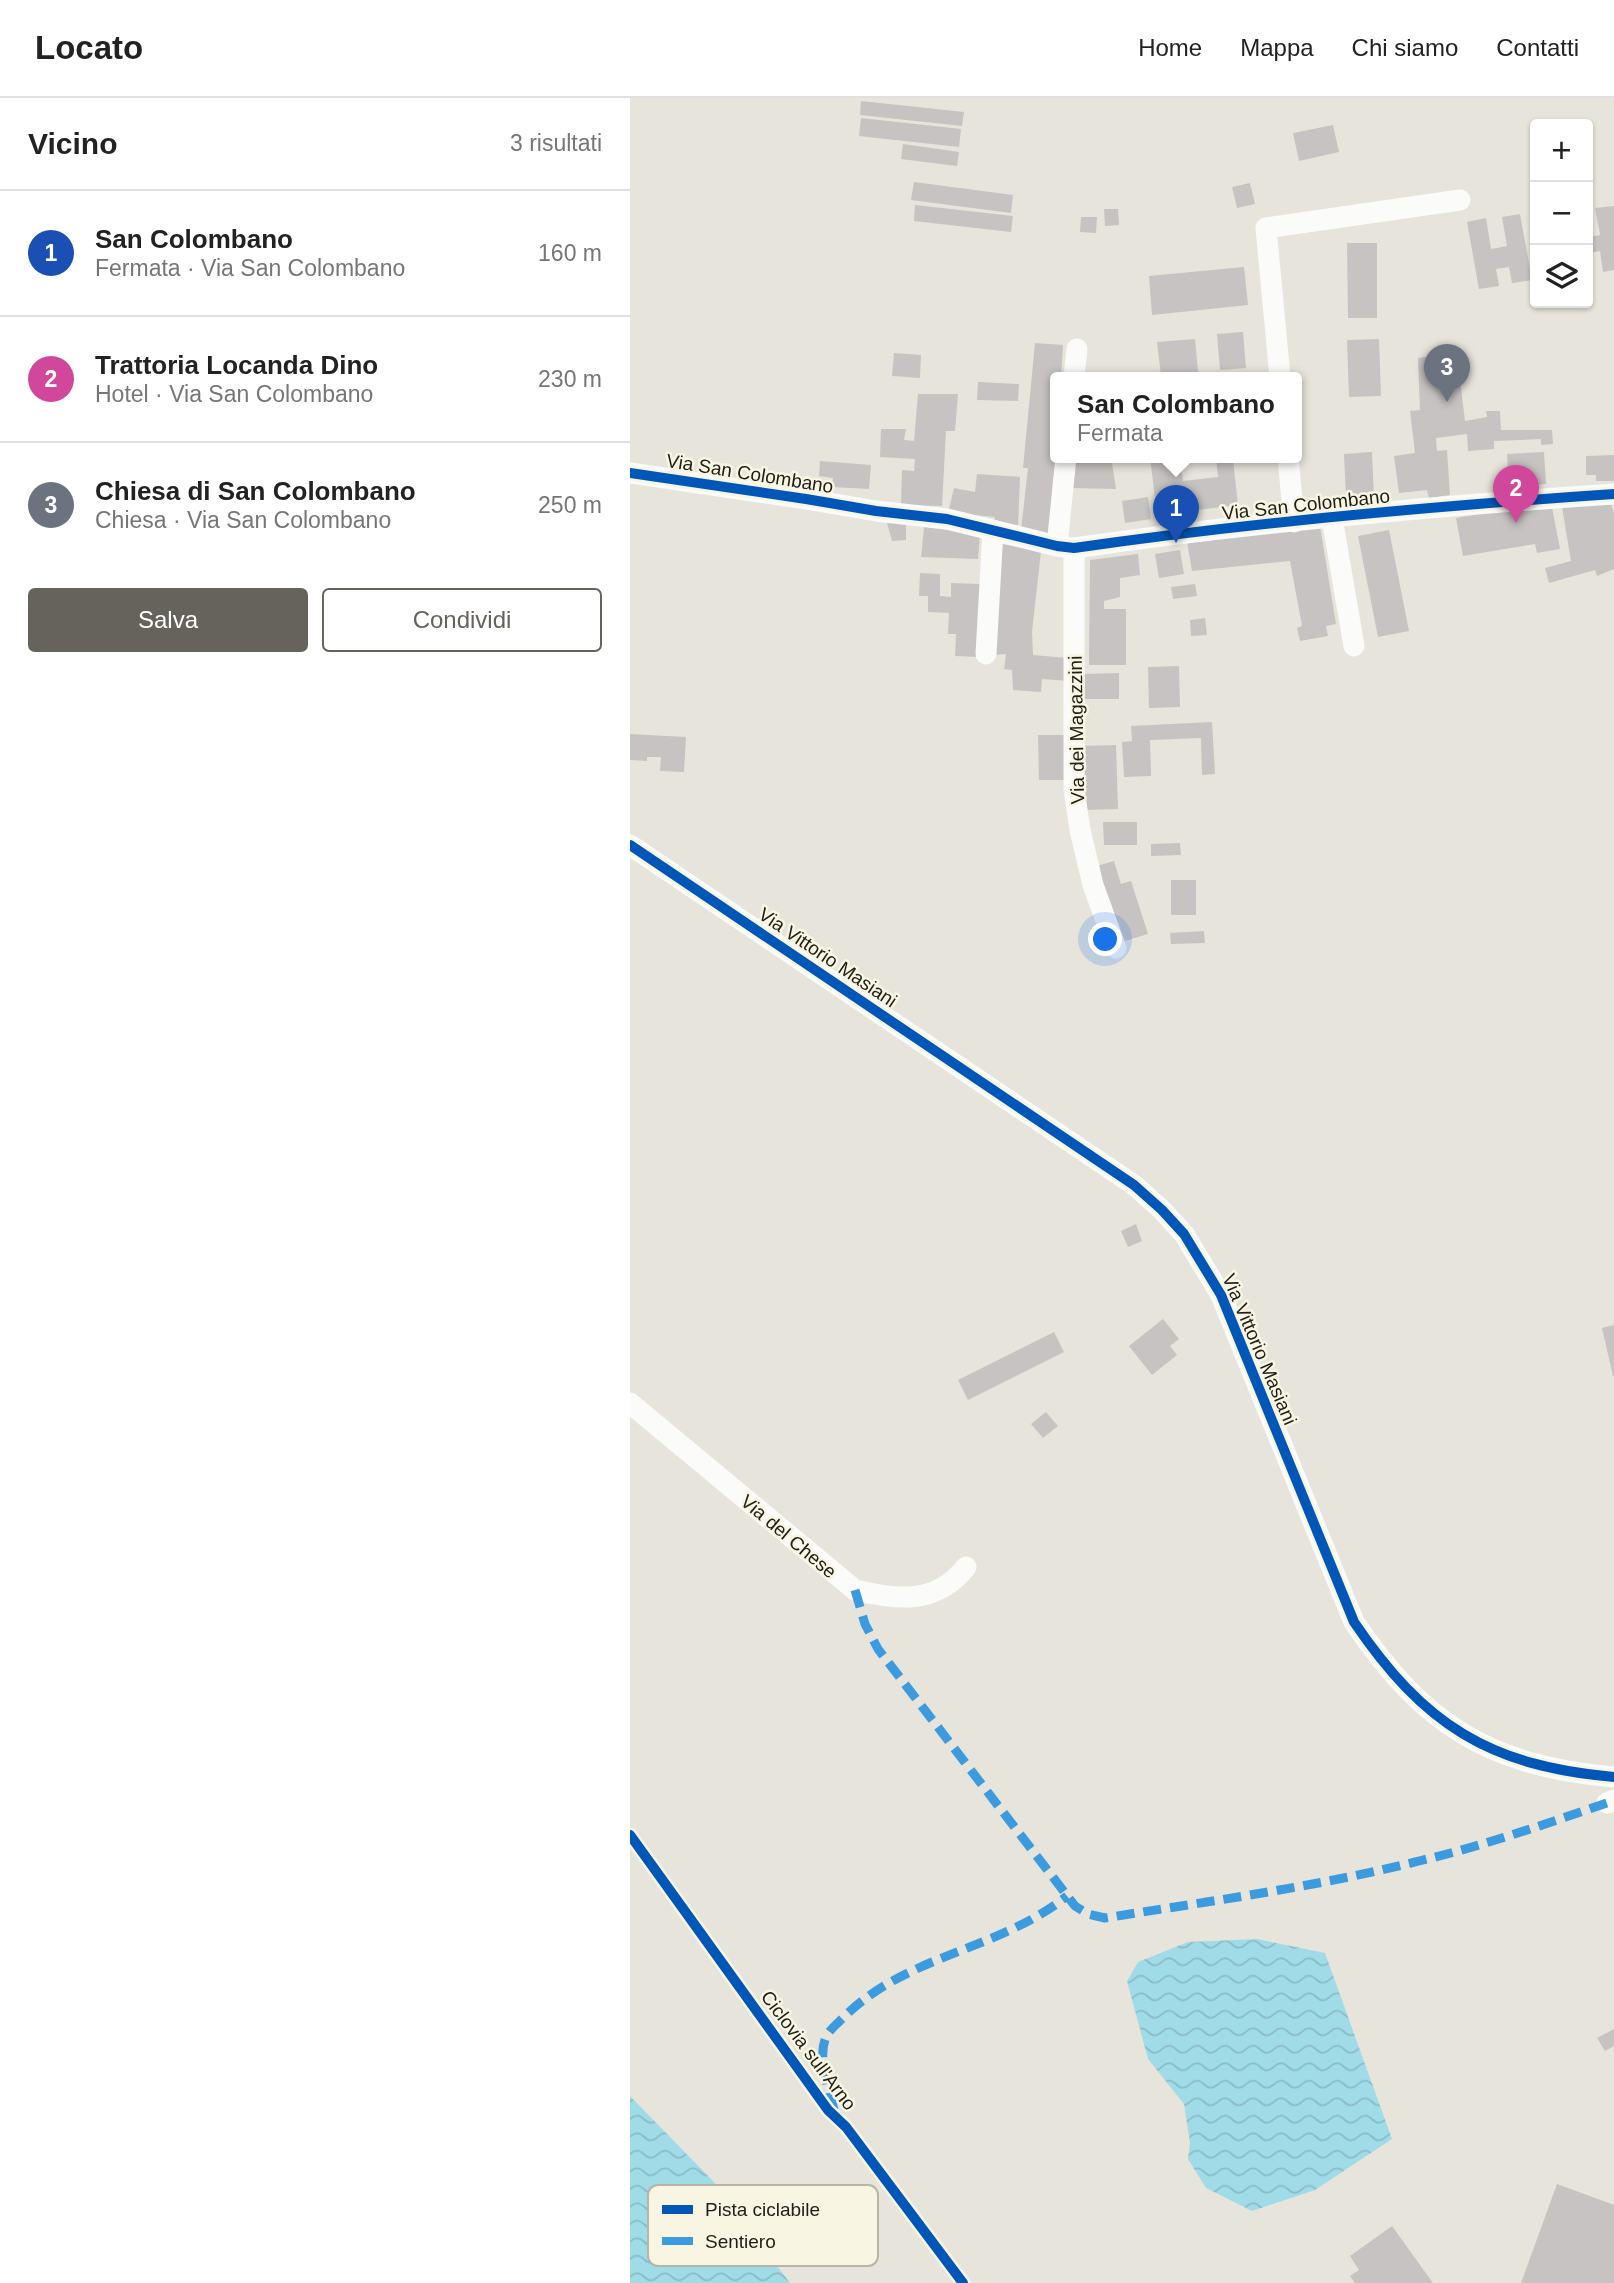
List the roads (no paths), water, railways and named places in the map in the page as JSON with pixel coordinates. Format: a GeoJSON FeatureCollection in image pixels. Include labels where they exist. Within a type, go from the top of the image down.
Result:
{"type":"FeatureCollection","features":[{"type":"Feature","properties":{"kind":"street"},"geometry":{"type":"LineString","coordinates":[[1280,372],[1266,228],[1460,200]]}},
{"type":"Feature","properties":{"kind":"street"},"geometry":{"type":"LineString","coordinates":[[1075,372],[1077,349]]}},
{"type":"Feature","properties":{"kind":"street","name":"Via dei Magazzini"},"geometry":{"type":"LineString","coordinates":[[1066,463],[1065,547],[1074,789],[1093,885],[1116,948]]}},
{"type":"Feature","properties":{"kind":"street","name":"Via San Colombano"},"geometry":{"type":"LineString","coordinates":[[1289,463],[1294,522]]}},
{"type":"Feature","properties":{"kind":"street","name":"Via San Colombano"},"geometry":{"type":"LineString","coordinates":[[630,473],[876,511],[947,519],[1065,547],[1495,502],[1614,494]]}},
{"type":"Feature","properties":{"kind":"street"},"geometry":{"type":"LineString","coordinates":[[1332,518],[1354,646]]}},
{"type":"Feature","properties":{"kind":"street"},"geometry":{"type":"LineString","coordinates":[[986,654],[993,530]]}},
{"type":"Feature","properties":{"kind":"street","name":"Via Vittorio Masiani"},"geometry":{"type":"LineString","coordinates":[[630,845],[1134,1185],[1162,1210],[1184,1234],[1221,1295],[1354,1622],[1379,1659],[1399,1683],[1427,1709],[1458,1732],[1497,1752],[1530,1764],[1574,1773],[1614,1777]]}},
{"type":"Feature","properties":{"kind":"street","name":"Via del Chese"},"geometry":{"type":"LineString","coordinates":[[630,1403],[855,1590],[907,1599],[929,1594],[947,1585],[966,1567]]}},
{"type":"Feature","properties":{"kind":"water"},"geometry":{"type":"Polygon","coordinates":[[[1257,1939],[1325,1953],[1392,2139],[1315,2190],[1252,2211],[1206,2188],[1188,2159],[1190,2143],[1184,2104],[1148,2059],[1127,1981],[1138,1962],[1188,1942],[1257,1939]]]}},
{"type":"Feature","properties":{"kind":"water"},"geometry":{"type":"Polygon","coordinates":[[[630,2096],[716,2185],[648,2185],[648,2266],[777,2266],[790,2283],[630,2283],[630,2096]]]}},
{"type":"Feature","properties":{"kind":"place","name":"Chiesa di San Colombano"},"geometry":{"type":"Point","coordinates":[1447,402]}},
{"type":"Feature","properties":{"kind":"place","name":"Trattoria Locanda Dino"},"geometry":{"type":"Point","coordinates":[1516,523]}},
{"type":"Feature","properties":{"kind":"place","name":"San Colombano"},"geometry":{"type":"Point","coordinates":[1176,543]}}]}
